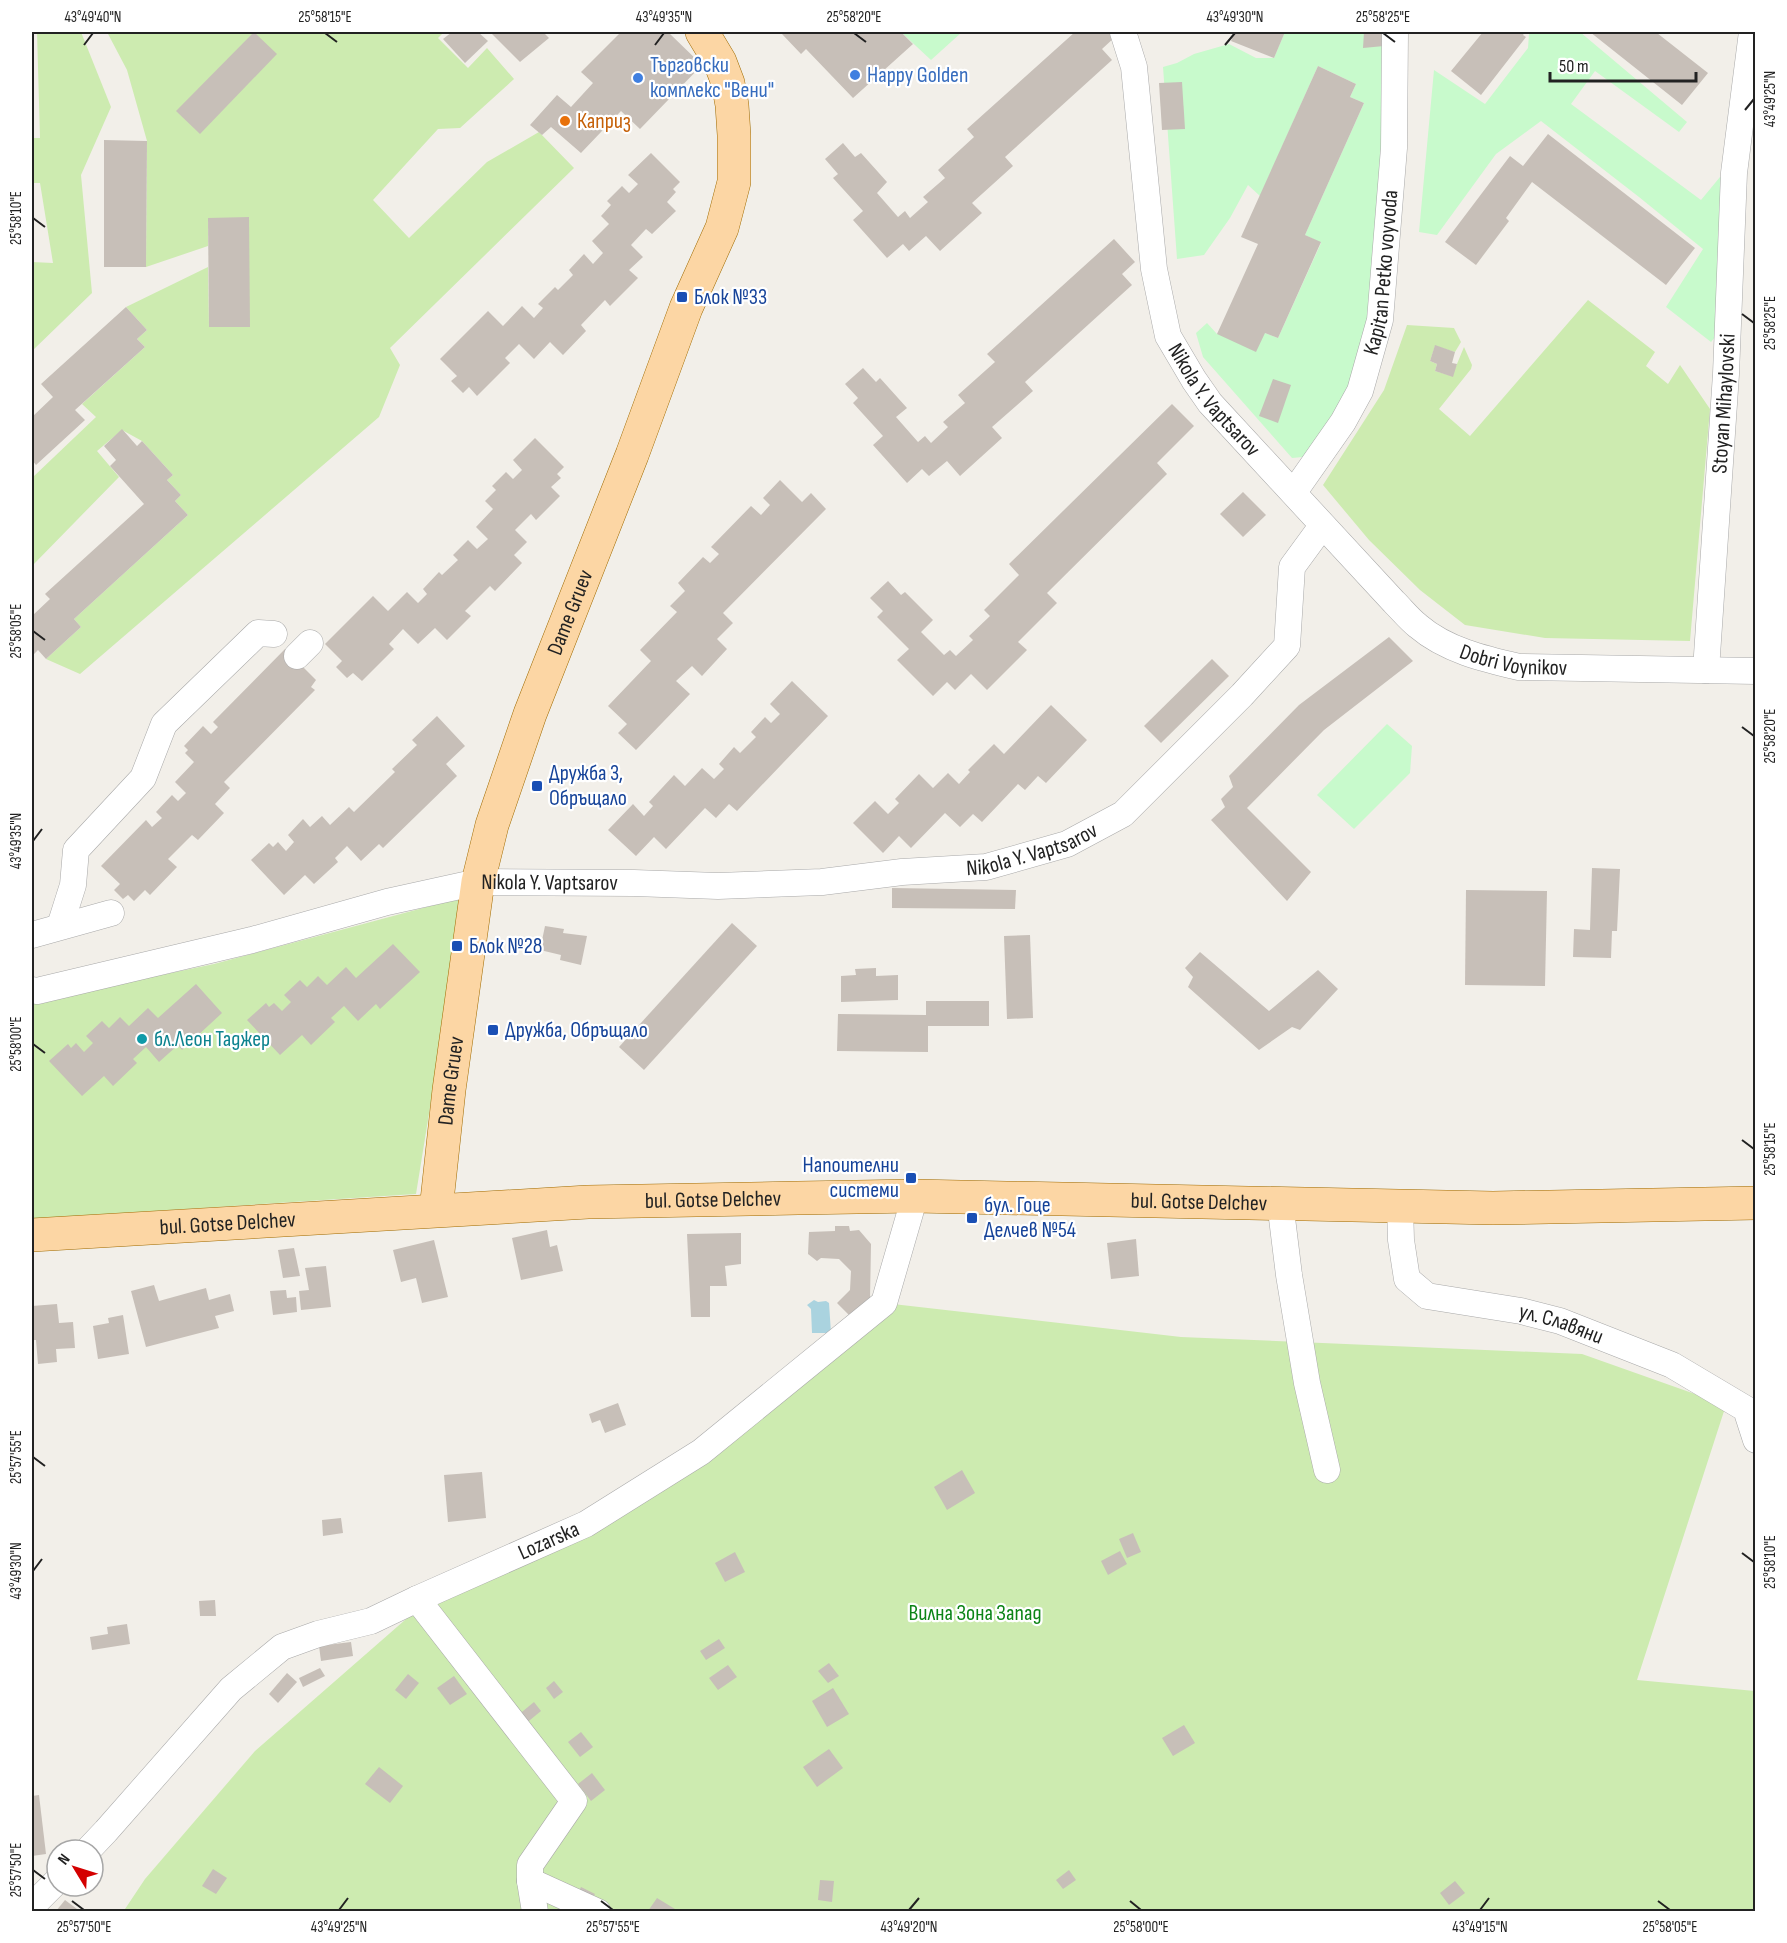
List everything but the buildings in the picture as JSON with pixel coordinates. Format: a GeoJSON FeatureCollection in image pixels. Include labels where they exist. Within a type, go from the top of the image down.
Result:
{"type":"FeatureCollection","features":[{"type":"Feature","properties":{"kind":"main road","name":"Dame Gruev"},"geometry":{"type":"LineString","coordinates":[[436,1210],[449,1090],[478,882],[492,825],[530,714],[632,455],[686,308],[722,228],[732,191],[734,182],[732,105],[728,83],[720,62],[702,32]]}},
{"type":"Feature","properties":{"kind":"main road","name":"bul. Gotse Delchev"},"geometry":{"type":"LineString","coordinates":[[32,1235],[588,1202],[915,1196],[1493,1208],[1755,1203]]}},
{"type":"Feature","properties":{"kind":"street","name":"Nikola Y. Vaptsarov"},"geometry":{"type":"LineString","coordinates":[[32,990],[37,991],[206,951],[387,902],[478,882],[718,886],[822,882],[902,872],[986,867],[1067,844],[1123,814],[1242,695],[1287,646],[1292,567],[1322,526],[1294,492],[1210,404],[1168,336],[1154,269],[1134,67],[1123,32]]}},
{"type":"Feature","properties":{"kind":"street","name":"Kapitan Petko voyvoda"},"geometry":{"type":"LineString","coordinates":[[1294,492],[1342,422],[1360,391],[1380,320],[1394,148],[1395,32]]}},
{"type":"Feature","properties":{"kind":"street","name":"Stoyan Mihaylovski"},"geometry":{"type":"LineString","coordinates":[[1706,670],[1726,374],[1734,173],[1752,32]]}},
{"type":"Feature","properties":{"kind":"street","name":"Dobri Voynikov"},"geometry":{"type":"LineString","coordinates":[[1322,526],[1419,627],[1445,644],[1484,659],[1519,668],[1755,671]]}},
{"type":"Feature","properties":{"kind":"street"},"geometry":{"type":"LineString","coordinates":[[60,926],[73,885],[76,850],[143,778],[164,724],[258,633],[273,634]]}},
{"type":"Feature","properties":{"kind":"street"},"geometry":{"type":"LineString","coordinates":[[32,935],[111,913]]}},
{"type":"Feature","properties":{"kind":"street","name":"Lozarska"},"geometry":{"type":"LineString","coordinates":[[100,1838],[231,1689],[282,1647],[318,1634],[371,1621],[586,1524],[701,1452],[884,1303],[915,1196]]}},
{"type":"Feature","properties":{"kind":"street"},"geometry":{"type":"LineString","coordinates":[[1280,1202],[1289,1275],[1307,1383],[1328,1470]]}},
{"type":"Feature","properties":{"kind":"street","name":"ул. Славяни"},"geometry":{"type":"LineString","coordinates":[[1400,1206],[1401,1240],[1407,1278],[1427,1296],[1521,1311],[1560,1321],[1672,1365],[1751,1410],[1755,1440]]}},
{"type":"Feature","properties":{"kind":"street"},"geometry":{"type":"LineString","coordinates":[[417,1599],[574,1801],[530,1865],[535,1911]]}},
{"type":"Feature","properties":{"kind":"street"},"geometry":{"type":"LineString","coordinates":[[530,1881],[598,1911]]}},
{"type":"Feature","properties":{"kind":"street"},"geometry":{"type":"LineString","coordinates":[[32,1906],[45,1893]]}},
{"type":"Feature","properties":{"kind":"green space"},"geometry":{"type":"Polygon","coordinates":[[[37,32],[81,32],[111,107],[81,175],[92,293],[32,351],[32,262],[53,263],[40,183],[32,183],[32,138],[40,138],[37,32]]]}},
{"type":"Feature","properties":{"kind":"green space"},"geometry":{"type":"Polygon","coordinates":[[[107,32],[444,32],[438,38],[468,68],[487,48],[514,79],[460,128],[438,129],[373,200],[409,238],[487,162],[539,132],[574,168],[390,348],[400,365],[379,417],[80,674],[46,659],[81,627],[74,619],[188,515],[175,501],[181,495],[167,480],[173,475],[142,441],[122,430],[97,451],[119,477],[32,566],[32,476],[96,417],[82,404],[145,347],[137,339],[147,330],[126,307],[208,267],[209,327],[249,327],[249,218],[208,218],[208,246],[146,267],[147,141],[127,70],[107,32]]]}},
{"type":"Feature","properties":{"kind":"green space"},"geometry":{"type":"Polygon","coordinates":[[[901,32],[962,32],[931,60],[901,32]]]}},
{"type":"Feature","properties":{"kind":"green space"},"geometry":{"type":"Polygon","coordinates":[[[1285,32],[1391,32],[1373,318],[1363,352],[1339,408],[1303,457],[1292,458],[1203,357],[1196,333],[1207,323],[1217,334],[1265,333],[1278,338],[1321,243],[1305,235],[1364,103],[1350,97],[1356,84],[1318,66],[1260,196],[1248,185],[1230,218],[1204,255],[1177,259],[1163,67],[1194,54],[1229,44],[1256,58],[1274,58],[1285,32]]]}},
{"type":"Feature","properties":{"kind":"green space"},"geometry":{"type":"Polygon","coordinates":[[[1531,32],[1580,32],[1687,122],[1679,132],[1595,71],[1571,104],[1701,200],[1720,177],[1733,183],[1720,331],[1711,342],[1666,307],[1703,249],[1541,121],[1496,154],[1437,235],[1419,232],[1434,70],[1485,104],[1528,48],[1531,32]]]}},
{"type":"Feature","properties":{"kind":"green space"},"geometry":{"type":"Polygon","coordinates":[[[1588,300],[1655,352],[1646,366],[1668,384],[1680,365],[1710,409],[1690,641],[1545,638],[1465,625],[1420,590],[1369,540],[1323,485],[1384,390],[1407,325],[1454,328],[1461,342],[1455,352],[1435,346],[1430,361],[1437,364],[1435,371],[1452,376],[1464,347],[1472,365],[1471,369],[1439,409],[1470,436],[1588,300]]]}},
{"type":"Feature","properties":{"kind":"green space"},"geometry":{"type":"Polygon","coordinates":[[[1387,724],[1412,746],[1410,773],[1354,829],[1317,795],[1387,724]]]}},
{"type":"Feature","properties":{"kind":"green space"},"geometry":{"type":"Polygon","coordinates":[[[464,897],[416,1194],[32,1219],[32,1002],[214,964],[464,897]]]}},
{"type":"Feature","properties":{"kind":"green space","name":"Вилна Зона Запад"},"geometry":{"type":"Polygon","coordinates":[[[884,1303],[1181,1337],[1582,1354],[1726,1405],[1637,1680],[1755,1691],[1755,1911],[123,1912],[145,1879],[255,1751],[429,1599],[586,1524],[884,1303]]]}},
{"type":"Feature","properties":{"kind":"water"},"geometry":{"type":"Polygon","coordinates":[[[814,1300],[829,1303],[831,1333],[812,1333],[811,1309],[807,1305],[814,1300]]]}},
{"type":"Feature","properties":{"kind":"place","name":"Happy Golden"},"geometry":{"type":"Point","coordinates":[855,75]}},
{"type":"Feature","properties":{"kind":"place","name":"Търговски комплекс \"Вени\""},"geometry":{"type":"Point","coordinates":[638,78]}},
{"type":"Feature","properties":{"kind":"place","name":"Каприз"},"geometry":{"type":"Point","coordinates":[565,121]}},
{"type":"Feature","properties":{"kind":"place","name":"Блок №33"},"geometry":{"type":"Point","coordinates":[682,297]}},
{"type":"Feature","properties":{"kind":"place","name":"Дружба 3, Обръщало"},"geometry":{"type":"Point","coordinates":[537,786]}},
{"type":"Feature","properties":{"kind":"place","name":"Блок №28"},"geometry":{"type":"Point","coordinates":[457,946]}},
{"type":"Feature","properties":{"kind":"place","name":"Дружба, Обръщало"},"geometry":{"type":"Point","coordinates":[493,1030]}},
{"type":"Feature","properties":{"kind":"place","name":"бл.Леон Таджер"},"geometry":{"type":"Point","coordinates":[142,1039]}},
{"type":"Feature","properties":{"kind":"place","name":"Напоителни системи"},"geometry":{"type":"Point","coordinates":[911,1178]}},
{"type":"Feature","properties":{"kind":"place","name":"бул. Гоце Делчев №54"},"geometry":{"type":"Point","coordinates":[972,1218]}}]}
